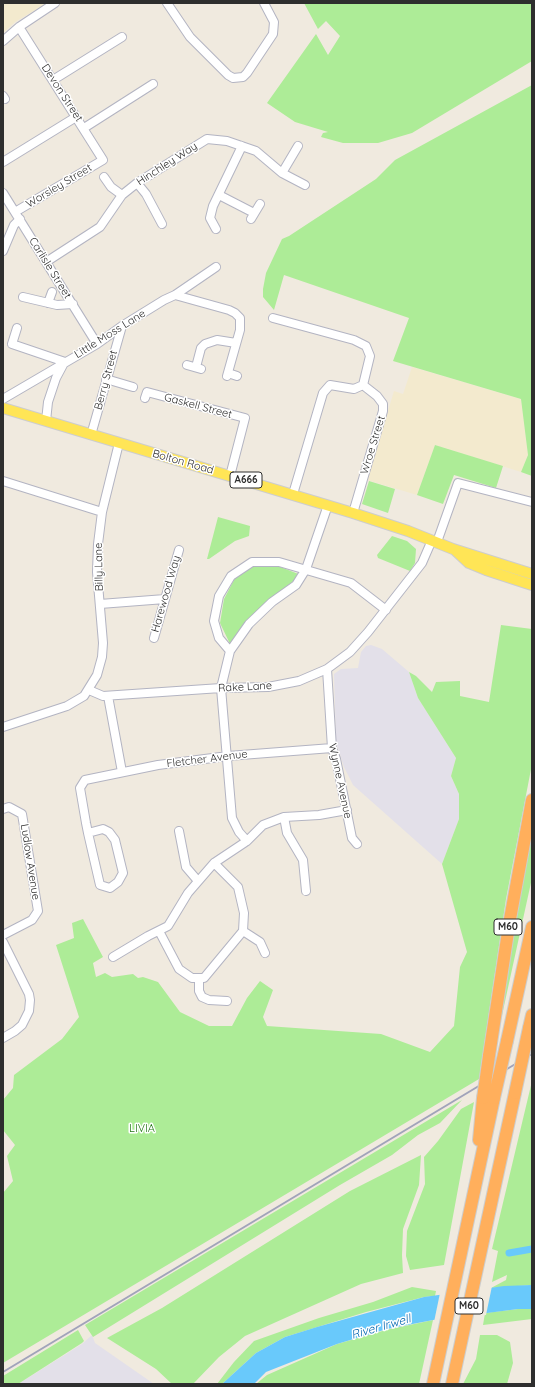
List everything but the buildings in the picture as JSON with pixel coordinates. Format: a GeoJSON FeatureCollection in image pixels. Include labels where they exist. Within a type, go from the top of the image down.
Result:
{"type":"FeatureCollection","features":[{"type":"Feature","properties":{"kind":"highway","name":"M60"},"geometry":{"type":"LineString","coordinates":[[433,1384],[477,1175],[488,1098],[489,1056],[510,919],[532,800]]}},
{"type":"Feature","properties":{"kind":"highway","name":"M60"},"geometry":{"type":"LineString","coordinates":[[488,1098],[507,1041],[532,927]]}},
{"type":"Feature","properties":{"kind":"highway","name":"M60"},"geometry":{"type":"LineString","coordinates":[[452,1384],[532,1014]]}},
{"type":"Feature","properties":{"kind":"highway","name":"M60"},"geometry":{"type":"LineString","coordinates":[[515,1093],[532,1050]]}},
{"type":"Feature","properties":{"kind":"main road","name":"Bolton Road"},"geometry":{"type":"LineString","coordinates":[[3,408],[119,444],[353,512],[453,549],[532,574]]}},
{"type":"Feature","properties":{"kind":"main road","name":"Bolton Road"},"geometry":{"type":"LineString","coordinates":[[453,549],[469,563],[502,577],[532,585]]}},
{"type":"Feature","properties":{"kind":"street"},"geometry":{"type":"LineString","coordinates":[[3,41],[19,27],[55,3]]}},
{"type":"Feature","properties":{"kind":"street"},"geometry":{"type":"LineString","coordinates":[[170,4],[190,37],[228,75],[238,78],[247,74],[273,34],[274,22],[264,3]]}},
{"type":"Feature","properties":{"kind":"street","name":"Devon Street"},"geometry":{"type":"LineString","coordinates":[[19,27],[103,160]]}},
{"type":"Feature","properties":{"kind":"street"},"geometry":{"type":"LineString","coordinates":[[53,80],[122,37]]}},
{"type":"Feature","properties":{"kind":"street"},"geometry":{"type":"LineString","coordinates":[[84,128],[153,84]]}},
{"type":"Feature","properties":{"kind":"street"},"geometry":{"type":"LineString","coordinates":[[3,162],[76,117]]}},
{"type":"Feature","properties":{"kind":"street","name":"Hinchley Way"},"geometry":{"type":"LineString","coordinates":[[46,262],[100,227],[122,195],[137,183],[207,139],[222,139],[242,146],[263,156],[282,172],[304,185]]}},
{"type":"Feature","properties":{"kind":"street"},"geometry":{"type":"LineString","coordinates":[[216,229],[208,221],[213,206],[242,146]]}},
{"type":"Feature","properties":{"kind":"street"},"geometry":{"type":"LineString","coordinates":[[282,172],[298,146]]}},
{"type":"Feature","properties":{"kind":"street","name":"Worsley Street"},"geometry":{"type":"LineString","coordinates":[[3,251],[5,240],[14,226],[17,216],[103,160]]}},
{"type":"Feature","properties":{"kind":"street"},"geometry":{"type":"LineString","coordinates":[[104,177],[111,187],[122,195]]}},
{"type":"Feature","properties":{"kind":"street"},"geometry":{"type":"LineString","coordinates":[[137,183],[146,194],[162,224]]}},
{"type":"Feature","properties":{"kind":"street","name":"Carlisle Street"},"geometry":{"type":"LineString","coordinates":[[3,193],[97,344]]}},
{"type":"Feature","properties":{"kind":"street"},"geometry":{"type":"LineString","coordinates":[[219,194],[253,216],[260,204]]}},
{"type":"Feature","properties":{"kind":"street","name":"Little Moss Lane"},"geometry":{"type":"LineString","coordinates":[[3,399],[97,344],[122,326],[164,300],[175,295],[216,267]]}},
{"type":"Feature","properties":{"kind":"street"},"geometry":{"type":"LineString","coordinates":[[48,304],[52,292]]}},
{"type":"Feature","properties":{"kind":"street"},"geometry":{"type":"LineString","coordinates":[[175,295],[235,313],[241,324],[227,375],[237,376]]}},
{"type":"Feature","properties":{"kind":"street"},"geometry":{"type":"LineString","coordinates":[[23,297],[48,304],[73,304]]}},
{"type":"Feature","properties":{"kind":"street"},"geometry":{"type":"LineString","coordinates":[[273,318],[354,340],[366,346],[370,356],[363,385],[354,389],[330,385],[326,389],[312,426],[293,494]]}},
{"type":"Feature","properties":{"kind":"street","name":"Berry Street"},"geometry":{"type":"LineString","coordinates":[[91,435],[122,326]]}},
{"type":"Feature","properties":{"kind":"street"},"geometry":{"type":"LineString","coordinates":[[17,328],[12,344],[65,362],[56,378],[48,402],[46,421]]}},
{"type":"Feature","properties":{"kind":"street"},"geometry":{"type":"LineString","coordinates":[[187,365],[198,368],[201,348],[208,342],[217,340],[236,343]]}},
{"type":"Feature","properties":{"kind":"street"},"geometry":{"type":"LineString","coordinates":[[106,379],[133,387]]}},
{"type":"Feature","properties":{"kind":"street","name":"Wroe Street"},"geometry":{"type":"LineString","coordinates":[[353,512],[384,411],[383,404],[377,396],[363,385]]}},
{"type":"Feature","properties":{"kind":"street","name":"Gaskell Street"},"geometry":{"type":"LineString","coordinates":[[145,398],[147,392],[245,418],[230,476]]}},
{"type":"Feature","properties":{"kind":"street","name":"Billy Lane"},"geometry":{"type":"LineString","coordinates":[[89,690],[97,675],[102,657],[97,558],[102,512],[119,444]]}},
{"type":"Feature","properties":{"kind":"street"},"geometry":{"type":"LineString","coordinates":[[3,482],[102,512]]}},
{"type":"Feature","properties":{"kind":"street","name":"Rake Lane"},"geometry":{"type":"LineString","coordinates":[[89,690],[103,696],[108,696],[221,688],[268,687],[299,681],[327,669],[350,652],[386,610],[422,563],[434,541],[458,483],[532,502]]}},
{"type":"Feature","properties":{"kind":"street"},"geometry":{"type":"LineString","coordinates":[[247,841],[239,832],[232,818],[228,756],[221,688],[230,652],[249,624],[272,602],[296,585],[306,570],[328,505]]}},
{"type":"Feature","properties":{"kind":"street","name":"Harewood Way"},"geometry":{"type":"LineString","coordinates":[[154,638],[178,550]]}},
{"type":"Feature","properties":{"kind":"street"},"geometry":{"type":"LineString","coordinates":[[230,652],[219,638],[214,621],[218,596],[231,576],[252,562],[280,562],[352,583],[386,610]]}},
{"type":"Feature","properties":{"kind":"street"},"geometry":{"type":"LineString","coordinates":[[100,604],[165,598]]}},
{"type":"Feature","properties":{"kind":"street","name":"Wynne Avenue"},"geometry":{"type":"LineString","coordinates":[[327,669],[332,748],[336,759],[352,838],[357,844]]}},
{"type":"Feature","properties":{"kind":"street"},"geometry":{"type":"LineString","coordinates":[[4,724],[67,706],[84,696],[89,690]]}},
{"type":"Feature","properties":{"kind":"street"},"geometry":{"type":"LineString","coordinates":[[108,696],[122,772]]}},
{"type":"Feature","properties":{"kind":"street","name":"Fletcher Avenue"},"geometry":{"type":"LineString","coordinates":[[88,833],[80,788],[84,780],[158,765],[228,756],[332,748]]}},
{"type":"Feature","properties":{"kind":"street","name":"Ludlow Avenue"},"geometry":{"type":"LineString","coordinates":[[3,809],[9,808],[22,814],[38,911],[32,920],[3,935]]}},
{"type":"Feature","properties":{"kind":"street"},"geometry":{"type":"LineString","coordinates":[[113,957],[168,926],[188,893],[214,863],[247,841],[263,825],[284,817],[319,815],[347,810]]}},
{"type":"Feature","properties":{"kind":"street"},"geometry":{"type":"LineString","coordinates":[[284,817],[287,833],[303,860],[306,891]]}},
{"type":"Feature","properties":{"kind":"street"},"geometry":{"type":"LineString","coordinates":[[103,829],[109,832],[115,840],[123,873],[118,882],[110,888],[100,885],[88,833],[103,829]]}},
{"type":"Feature","properties":{"kind":"street"},"geometry":{"type":"LineString","coordinates":[[179,831],[186,867],[198,881]]}},
{"type":"Feature","properties":{"kind":"street"},"geometry":{"type":"LineString","coordinates":[[159,931],[179,969],[192,978],[204,978],[244,931],[244,913],[238,887],[214,863]]}},
{"type":"Feature","properties":{"kind":"street"},"geometry":{"type":"LineString","coordinates":[[244,931],[260,942],[265,953]]}},
{"type":"Feature","properties":{"kind":"street"},"geometry":{"type":"LineString","coordinates":[[3,942],[29,994],[30,1005],[27,1016],[22,1025],[15,1032],[3,1038]]}},
{"type":"Feature","properties":{"kind":"street"},"geometry":{"type":"LineString","coordinates":[[198,978],[199,991],[202,997],[227,1001]]}},
{"type":"Feature","properties":{"kind":"shaded area"},"geometry":{"type":"Polygon","coordinates":[[[3,3],[47,3],[15,22],[3,33],[3,3]]]}},
{"type":"Feature","properties":{"kind":"shaded area"},"geometry":{"type":"Polygon","coordinates":[[[412,367],[521,399],[528,455],[521,472],[435,445],[417,495],[367,480],[394,391],[403,394],[412,367]]]}},
{"type":"Feature","properties":{"kind":"shaded area"},"geometry":{"type":"Polygon","coordinates":[[[371,645],[382,649],[409,672],[418,698],[456,758],[451,776],[459,794],[459,819],[442,864],[353,785],[344,767],[336,742],[334,674],[341,669],[358,668],[361,652],[366,646],[371,645]]]}},
{"type":"Feature","properties":{"kind":"shaded area"},"geometry":{"type":"Polygon","coordinates":[[[92,1335],[95,1343],[154,1384],[18,1384],[82,1344],[92,1335]]]}},
{"type":"Feature","properties":{"kind":"green space"},"geometry":{"type":"Polygon","coordinates":[[[304,3],[532,3],[532,61],[412,133],[378,143],[343,143],[321,137],[323,133],[328,132],[295,122],[267,103],[316,34],[328,55],[340,36],[326,21],[318,29],[304,3]]]}},
{"type":"Feature","properties":{"kind":"green space"},"geometry":{"type":"Polygon","coordinates":[[[532,85],[532,476],[521,472],[528,455],[521,399],[393,361],[409,318],[284,275],[274,310],[263,297],[263,289],[266,273],[282,239],[289,236],[376,179],[395,160],[532,85]]]}},
{"type":"Feature","properties":{"kind":"green space"},"geometry":{"type":"Polygon","coordinates":[[[435,445],[503,466],[496,488],[454,475],[443,504],[417,495],[435,445]]]}},
{"type":"Feature","properties":{"kind":"green space"},"geometry":{"type":"Polygon","coordinates":[[[369,481],[395,489],[388,513],[362,504],[369,481]]]}},
{"type":"Feature","properties":{"kind":"green space"},"geometry":{"type":"Polygon","coordinates":[[[218,517],[250,526],[249,536],[235,541],[207,559],[218,517]]]}},
{"type":"Feature","properties":{"kind":"green space"},"geometry":{"type":"Polygon","coordinates":[[[392,536],[407,541],[416,549],[415,563],[410,571],[378,558],[377,555],[392,536]]]}},
{"type":"Feature","properties":{"kind":"green space"},"geometry":{"type":"Polygon","coordinates":[[[254,566],[278,566],[301,575],[271,599],[231,646],[220,623],[224,599],[235,578],[254,566]]]}},
{"type":"Feature","properties":{"kind":"green space","name":"LIVIA"},"geometry":{"type":"Polygon","coordinates":[[[501,625],[532,629],[532,764],[506,899],[479,1079],[3,1363],[3,1193],[13,1181],[7,1156],[15,1145],[3,1130],[3,1100],[13,1088],[14,1075],[62,1039],[79,1017],[56,945],[74,938],[72,923],[83,919],[103,957],[93,963],[96,977],[105,973],[112,977],[133,974],[138,978],[143,977],[158,982],[180,1012],[209,1026],[232,1026],[247,998],[260,981],[273,990],[263,1017],[267,1026],[381,1034],[430,1052],[454,1026],[460,967],[467,952],[442,864],[459,819],[459,794],[451,776],[456,758],[418,698],[409,672],[416,676],[432,692],[436,682],[460,681],[460,696],[489,702],[501,625]]]}},
{"type":"Feature","properties":{"kind":"green space"},"geometry":{"type":"Polygon","coordinates":[[[532,821],[532,878],[497,1038],[512,929],[532,821]]]}},
{"type":"Feature","properties":{"kind":"green space"},"geometry":{"type":"Polygon","coordinates":[[[532,1081],[532,1285],[491,1288],[506,1280],[507,1275],[492,1282],[498,1251],[492,1249],[532,1081]]]}},
{"type":"Feature","properties":{"kind":"green space"},"geometry":{"type":"Polygon","coordinates":[[[462,1100],[440,1123],[418,1135],[392,1155],[340,1185],[93,1337],[85,1325],[462,1100]]]}},
{"type":"Feature","properties":{"kind":"green space"},"geometry":{"type":"Polygon","coordinates":[[[474,1102],[444,1265],[410,1270],[406,1256],[407,1231],[425,1184],[424,1157],[438,1141],[461,1109],[474,1102]]]}},
{"type":"Feature","properties":{"kind":"green space"},"geometry":{"type":"Polygon","coordinates":[[[421,1155],[419,1185],[403,1229],[403,1273],[361,1284],[245,1336],[219,1357],[193,1384],[172,1384],[156,1369],[107,1338],[162,1308],[350,1191],[421,1155]]]}},
{"type":"Feature","properties":{"kind":"green space"},"geometry":{"type":"Polygon","coordinates":[[[412,1287],[436,1291],[435,1296],[424,1297],[366,1312],[285,1337],[256,1353],[222,1384],[217,1384],[234,1362],[254,1341],[319,1318],[373,1302],[412,1287]]]}},
{"type":"Feature","properties":{"kind":"green space"},"geometry":{"type":"Polygon","coordinates":[[[532,1309],[532,1319],[483,1325],[485,1313],[532,1309]]]}},
{"type":"Feature","properties":{"kind":"green space"},"geometry":{"type":"Polygon","coordinates":[[[433,1320],[419,1384],[256,1384],[267,1375],[337,1344],[386,1330],[433,1320]]]}},
{"type":"Feature","properties":{"kind":"green space"},"geometry":{"type":"Polygon","coordinates":[[[78,1330],[84,1341],[82,1343],[18,1384],[3,1384],[3,1376],[78,1330]]]}},
{"type":"Feature","properties":{"kind":"green space"},"geometry":{"type":"Polygon","coordinates":[[[480,1335],[497,1335],[510,1342],[513,1363],[507,1384],[463,1384],[476,1359],[480,1335]]]}},
{"type":"Feature","properties":{"kind":"water","name":"River Irwell"},"geometry":{"type":"Polygon","coordinates":[[[532,1285],[532,1309],[518,1309],[433,1320],[387,1329],[337,1344],[266,1372],[254,1384],[222,1384],[256,1353],[285,1337],[424,1297],[504,1286],[532,1285]]]}},
{"type":"Feature","properties":{"kind":"pier"},"geometry":{"type":"Polygon","coordinates":[[[492,1286],[486,1315],[434,1322],[440,1293],[492,1286]]]}},
{"type":"Feature","properties":{"kind":"waterway"},"geometry":{"type":"LineString","coordinates":[[509,1253],[532,1249]]}},
{"type":"Feature","properties":{"kind":"railway"},"geometry":{"type":"LineString","coordinates":[[3,1372],[532,1054]]}}]}
